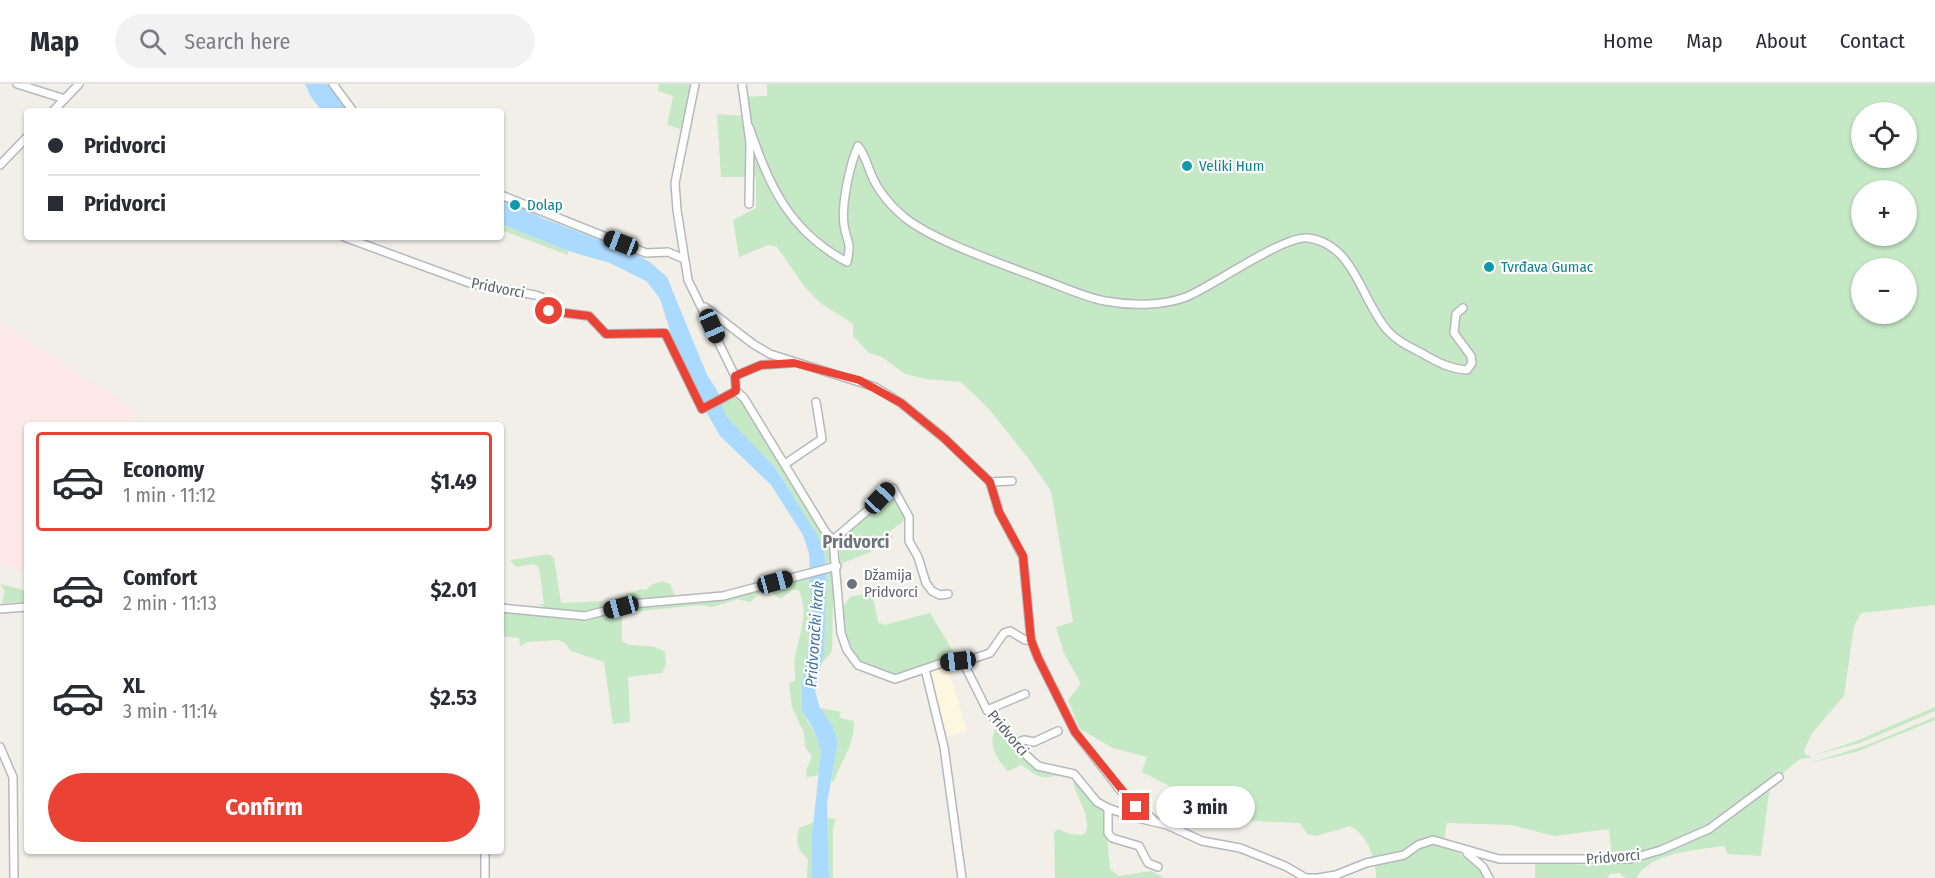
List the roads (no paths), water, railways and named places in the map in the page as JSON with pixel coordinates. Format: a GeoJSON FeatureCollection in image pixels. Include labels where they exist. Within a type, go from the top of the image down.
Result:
{"type":"FeatureCollection","features":[{"type":"Feature","properties":{"kind":"street"},"geometry":{"type":"LineString","coordinates":[[17,84],[65,99]]}},
{"type":"Feature","properties":{"kind":"street"},"geometry":{"type":"LineString","coordinates":[[56,108],[79,84]]}},
{"type":"Feature","properties":{"kind":"street"},"geometry":{"type":"LineString","coordinates":[[333,84],[351,108]]}},
{"type":"Feature","properties":{"kind":"street"},"geometry":{"type":"LineString","coordinates":[[695,84],[675,183],[688,279],[735,376],[736,391],[744,398],[812,511],[833,540],[841,633],[853,660],[869,670],[895,679],[942,663],[963,662],[990,654],[1004,633],[1010,630],[1025,640],[1031,640]]}},
{"type":"Feature","properties":{"kind":"street"},"geometry":{"type":"LineString","coordinates":[[742,84],[749,127],[751,174],[749,204]]}},
{"type":"Feature","properties":{"kind":"street"},"geometry":{"type":"LineString","coordinates":[[749,127],[764,169],[792,220],[821,248],[847,262],[851,243],[844,224],[847,192],[852,160],[858,146],[865,155],[871,176],[886,199],[905,218],[930,232],[1000,263],[1104,301],[1167,304],[1219,280],[1288,241],[1306,237],[1326,244],[1347,261],[1376,317],[1403,345],[1444,366],[1458,369],[1467,369],[1472,363],[1471,356],[1454,333],[1456,314],[1463,308]]}},
{"type":"Feature","properties":{"kind":"street"},"geometry":{"type":"LineString","coordinates":[[0,165],[24,140]]}},
{"type":"Feature","properties":{"kind":"street"},"geometry":{"type":"LineString","coordinates":[[504,196],[646,253],[668,252],[684,259]]}},
{"type":"Feature","properties":{"kind":"street","name":"Pridvorci"},"geometry":{"type":"LineString","coordinates":[[352,240],[472,284],[541,297],[549,311],[589,316],[606,334],[665,333],[702,409],[736,391]]}},
{"type":"Feature","properties":{"kind":"street"},"geometry":{"type":"LineString","coordinates":[[701,303],[753,344],[794,363],[859,380],[874,387],[901,403],[944,438],[990,482],[1012,481]]}},
{"type":"Feature","properties":{"kind":"street"},"geometry":{"type":"LineString","coordinates":[[735,376],[761,365],[794,363]]}},
{"type":"Feature","properties":{"kind":"street"},"geometry":{"type":"LineString","coordinates":[[785,464],[822,439],[816,402]]}},
{"type":"Feature","properties":{"kind":"street","name":"Pridvorci"},"geometry":{"type":"LineString","coordinates":[[990,482],[999,512],[1023,556],[1031,640],[1075,732],[1120,791],[1156,822]]}},
{"type":"Feature","properties":{"kind":"street"},"geometry":{"type":"LineString","coordinates":[[833,540],[868,510],[889,488],[893,488],[909,517],[909,541],[918,557],[926,583],[932,591],[940,595],[948,594]]}},
{"type":"Feature","properties":{"kind":"street"},"geometry":{"type":"LineString","coordinates":[[504,608],[585,616],[631,604],[723,596],[837,566]]}},
{"type":"Feature","properties":{"kind":"street"},"geometry":{"type":"LineString","coordinates":[[0,609],[24,607]]}},
{"type":"Feature","properties":{"kind":"street","name":"Pridvorci"},"geometry":{"type":"LineString","coordinates":[[963,662],[987,710],[1038,766],[1074,774],[1091,796],[1108,808],[1133,818],[1156,822],[1202,841],[1240,848],[1285,866],[1306,878],[1336,875],[1366,863],[1404,855],[1418,845],[1433,840],[1499,859],[1612,860],[1639,857],[1709,829],[1779,777]]}},
{"type":"Feature","properties":{"kind":"street"},"geometry":{"type":"LineString","coordinates":[[926,669],[944,747],[962,878]]}},
{"type":"Feature","properties":{"kind":"street"},"geometry":{"type":"LineString","coordinates":[[987,710],[1025,694]]}},
{"type":"Feature","properties":{"kind":"street"},"geometry":{"type":"LineString","coordinates":[[1016,743],[1024,740],[1034,742],[1058,730]]}},
{"type":"Feature","properties":{"kind":"street"},"geometry":{"type":"LineString","coordinates":[[0,747],[13,777],[14,878]]}},
{"type":"Feature","properties":{"kind":"street"},"geometry":{"type":"LineString","coordinates":[[1108,808],[1108,833],[1112,838],[1134,843],[1148,863],[1158,867]]}},
{"type":"Feature","properties":{"kind":"street","name":"Pridvorci"},"geometry":{"type":"LineString","coordinates":[[1463,850],[1483,867],[1489,878]]}},
{"type":"Feature","properties":{"kind":"street"},"geometry":{"type":"LineString","coordinates":[[485,854],[485,878]]}},
{"type":"Feature","properties":{"kind":"water"},"geometry":{"type":"Polygon","coordinates":[[[305,84],[331,84],[349,108],[320,108],[305,84]]]}},
{"type":"Feature","properties":{"kind":"water","name":"Pridvorački krak"},"geometry":{"type":"Polygon","coordinates":[[[504,199],[542,218],[634,253],[651,263],[667,277],[707,375],[717,390],[726,416],[777,470],[817,535],[824,551],[827,571],[824,652],[815,691],[820,708],[833,727],[838,742],[827,803],[829,878],[812,878],[812,835],[821,752],[815,732],[802,710],[802,682],[812,625],[809,553],[803,535],[771,485],[720,436],[700,401],[672,337],[660,299],[646,281],[610,263],[568,251],[504,225],[504,199]]]}},
{"type":"Feature","properties":{"kind":"place","name":"Veliki Hum"},"geometry":{"type":"Point","coordinates":[1187,166]}},
{"type":"Feature","properties":{"kind":"place","name":"Dolap"},"geometry":{"type":"Point","coordinates":[515,205]}},
{"type":"Feature","properties":{"kind":"place","name":"Tvrđava Gumac"},"geometry":{"type":"Point","coordinates":[1489,267]}},
{"type":"Feature","properties":{"kind":"place","name":"Džamija Pridvorci"},"geometry":{"type":"Point","coordinates":[852,584]}},
{"type":"Feature","properties":{"kind":"district","name":"Pridvorci"},"geometry":{"type":"Point","coordinates":[856,542]}}]}
